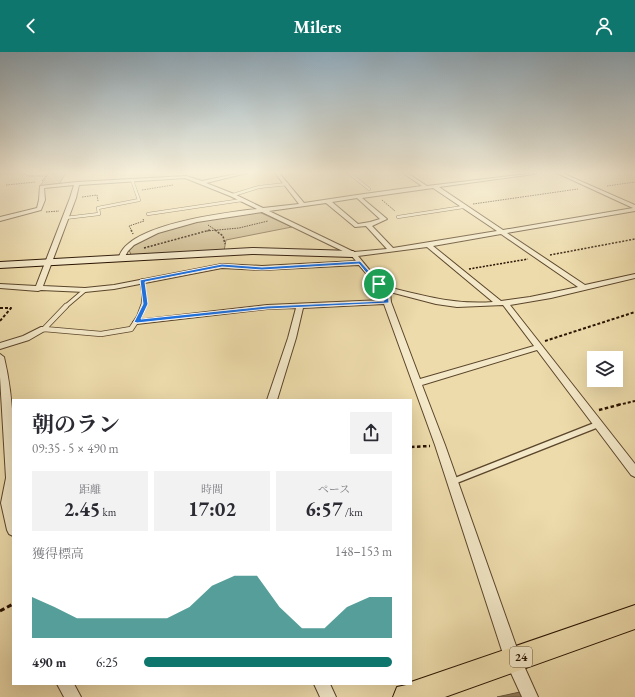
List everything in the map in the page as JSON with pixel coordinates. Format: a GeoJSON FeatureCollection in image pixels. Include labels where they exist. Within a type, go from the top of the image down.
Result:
{"type":"FeatureCollection","features":[{"type":"Feature","properties":{"kind":"main road","name":"24"},"geometry":{"type":"LineString","coordinates":[[407,697],[635,617]]}},
{"type":"Feature","properties":{"kind":"street"},"geometry":{"type":"LineString","coordinates":[[0,218],[39,209],[41,203]]}},
{"type":"Feature","properties":{"kind":"street"},"geometry":{"type":"LineString","coordinates":[[38,289],[71,203]]}},
{"type":"Feature","properties":{"kind":"street"},"geometry":{"type":"LineString","coordinates":[[248,203],[353,254],[379,284],[386,289],[459,304],[503,304],[635,276]]}},
{"type":"Feature","properties":{"kind":"street"},"geometry":{"type":"LineString","coordinates":[[122,256],[129,245],[161,230],[203,220],[311,203]]}},
{"type":"Feature","properties":{"kind":"street"},"geometry":{"type":"LineString","coordinates":[[329,203],[356,226],[368,225],[384,218],[366,203]]}},
{"type":"Feature","properties":{"kind":"street"},"geometry":{"type":"LineString","coordinates":[[459,203],[582,288]]}},
{"type":"Feature","properties":{"kind":"street"},"geometry":{"type":"LineString","coordinates":[[624,203],[635,208]]}},
{"type":"Feature","properties":{"kind":"street"},"geometry":{"type":"LineString","coordinates":[[0,265],[48,263],[122,256],[271,251],[353,254],[392,250],[635,208]]}},
{"type":"Feature","properties":{"kind":"street"},"geometry":{"type":"LineString","coordinates":[[368,225],[392,250]]}},
{"type":"Feature","properties":{"kind":"street"},"geometry":{"type":"LineString","coordinates":[[428,244],[503,304],[538,345],[635,472]]}},
{"type":"Feature","properties":{"kind":"street"},"geometry":{"type":"LineString","coordinates":[[0,286],[84,290],[222,266],[262,268],[360,263]]}},
{"type":"Feature","properties":{"kind":"street"},"geometry":{"type":"LineString","coordinates":[[386,289],[387,302],[440,445],[513,660],[530,697]]}},
{"type":"Feature","properties":{"kind":"street"},"geometry":{"type":"LineString","coordinates":[[137,322],[267,307],[387,302]]}},
{"type":"Feature","properties":{"kind":"street"},"geometry":{"type":"LineString","coordinates":[[272,399],[292,338],[300,306]]}},
{"type":"Feature","properties":{"kind":"street"},"geometry":{"type":"LineString","coordinates":[[0,346],[26,338],[44,329]]}},
{"type":"Feature","properties":{"kind":"street"},"geometry":{"type":"LineString","coordinates":[[417,384],[538,345]]}},
{"type":"Feature","properties":{"kind":"street"},"geometry":{"type":"LineString","coordinates":[[0,356],[12,478],[7,503],[12,526]]}},
{"type":"Feature","properties":{"kind":"street"},"geometry":{"type":"LineString","coordinates":[[66,685],[73,697]]}},
{"type":"Feature","properties":{"kind":"street"},"geometry":{"type":"LineString","coordinates":[[322,685],[328,697]]}},
{"type":"Feature","properties":{"kind":"lane"},"geometry":{"type":"LineString","coordinates":[[65,218],[99,214],[98,208],[123,203]]}},
{"type":"Feature","properties":{"kind":"lane"},"geometry":{"type":"LineString","coordinates":[[148,214],[221,203]]}},
{"type":"Feature","properties":{"kind":"lane"},"geometry":{"type":"LineString","coordinates":[[400,216],[463,206]]}},
{"type":"Feature","properties":{"kind":"lane"},"geometry":{"type":"LineString","coordinates":[[44,329],[101,334],[131,329],[137,322],[145,304],[142,281]]}},
{"type":"Feature","properties":{"kind":"lane"},"geometry":{"type":"LineString","coordinates":[[44,329],[59,312],[84,290]]}},
{"type":"Feature","properties":{"kind":"lane"},"geometry":{"type":"LineString","coordinates":[[452,482],[599,424]]}},
{"type":"Feature","properties":{"kind":"path"},"geometry":{"type":"LineString","coordinates":[[98,203],[98,208]]}},
{"type":"Feature","properties":{"kind":"path"},"geometry":{"type":"LineString","coordinates":[[385,203],[400,216]]}},
{"type":"Feature","properties":{"kind":"path"},"geometry":{"type":"LineString","coordinates":[[463,206],[484,203]]}},
{"type":"Feature","properties":{"kind":"path"},"geometry":{"type":"LineString","coordinates":[[39,209],[43,212],[68,210]]}},
{"type":"Feature","properties":{"kind":"path"},"geometry":{"type":"LineString","coordinates":[[138,240],[132,236],[129,226],[144,221],[141,217],[148,214]]}},
{"type":"Feature","properties":{"kind":"path"},"geometry":{"type":"LineString","coordinates":[[122,256],[212,230],[239,228],[279,219]]}},
{"type":"Feature","properties":{"kind":"path"},"geometry":{"type":"LineString","coordinates":[[203,220],[212,230],[223,236],[225,242],[224,253]]}},
{"type":"Feature","properties":{"kind":"path"},"geometry":{"type":"LineString","coordinates":[[0,308],[11,308],[0,321]]}},
{"type":"Feature","properties":{"kind":"path"},"geometry":{"type":"LineString","coordinates":[[538,345],[635,312]]}},
{"type":"Feature","properties":{"kind":"path"},"geometry":{"type":"LineString","coordinates":[[590,412],[635,401]]}},
{"type":"Feature","properties":{"kind":"path"},"geometry":{"type":"LineString","coordinates":[[412,448],[440,445]]}},
{"type":"Feature","properties":{"kind":"path"},"geometry":{"type":"LineString","coordinates":[[0,611],[12,605]]}},
{"type":"Feature","properties":{"kind":"shaded area"},"geometry":{"type":"Polygon","coordinates":[[[259,212],[292,227],[226,240],[224,251],[132,257],[129,250],[140,241],[171,228],[209,219],[259,212]]]}},
{"type":"Feature","properties":{"kind":"building"},"geometry":{"type":"Polygon","coordinates":[[[529,690],[532,697],[497,697],[529,690]]]}},
{"type":"Feature","properties":{"kind":"route"},"geometry":{"type":"LineString","coordinates":[[360,263],[379,284],[386,289],[387,302],[267,307],[137,322],[145,304],[146,296],[142,281],[222,266],[262,268],[326,266],[360,263]]}}]}
